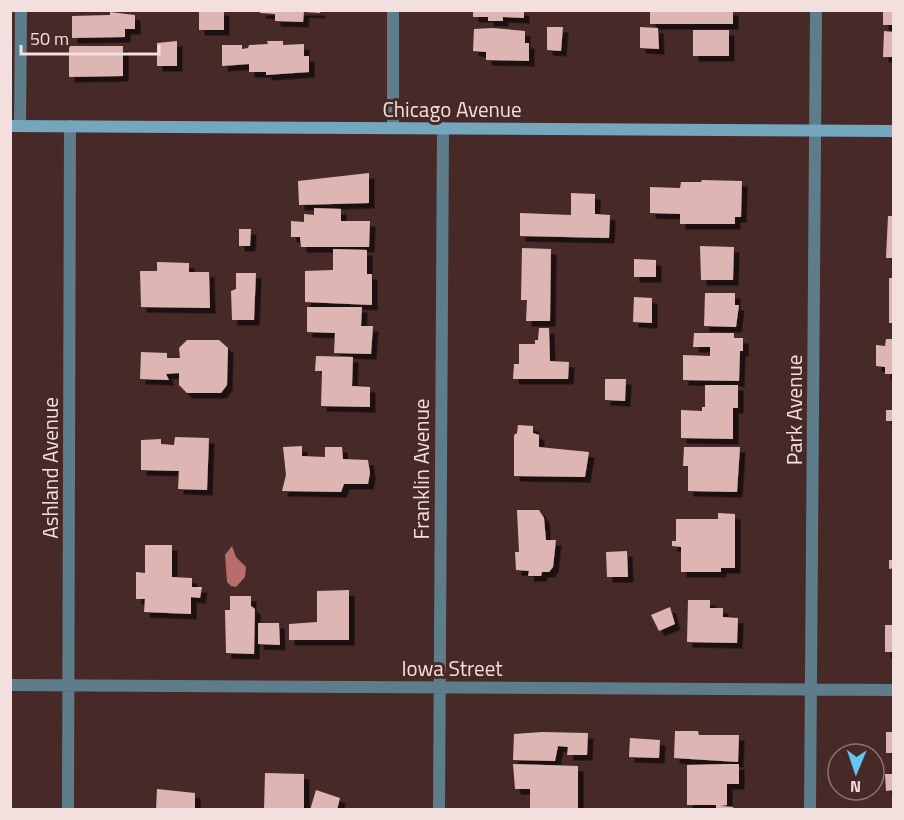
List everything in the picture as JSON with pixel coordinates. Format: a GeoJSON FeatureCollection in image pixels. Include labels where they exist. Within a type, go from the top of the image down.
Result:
{"type":"FeatureCollection","features":[{"type":"Feature","properties":{"kind":"main road","name":"Chicago Avenue"},"geometry":{"type":"LineString","coordinates":[[15,126],[894,131]]}},
{"type":"Feature","properties":{"kind":"street"},"geometry":{"type":"LineString","coordinates":[[15,126],[21,10]]}},
{"type":"Feature","properties":{"kind":"street"},"geometry":{"type":"LineString","coordinates":[[393,10],[393,128]]}},
{"type":"Feature","properties":{"kind":"street","name":"Park Avenue"},"geometry":{"type":"LineString","coordinates":[[810,810],[816,10]]}},
{"type":"Feature","properties":{"kind":"street","name":"Ashland Avenue"},"geometry":{"type":"LineString","coordinates":[[68,810],[70,126]]}},
{"type":"Feature","properties":{"kind":"street","name":"Franklin Avenue"},"geometry":{"type":"LineString","coordinates":[[439,810],[443,128]]}},
{"type":"Feature","properties":{"kind":"street","name":"Iowa Street"},"geometry":{"type":"LineString","coordinates":[[10,685],[894,690]]}},
{"type":"Feature","properties":{"kind":"shaded area"},"geometry":{"type":"Polygon","coordinates":[[[232,546],[236,557],[246,567],[245,577],[236,587],[227,582],[225,555],[232,546]]]}},
{"type":"Feature","properties":{"kind":"building"},"geometry":{"type":"Polygon","coordinates":[[[199,10],[224,10],[224,30],[199,30],[199,10]]]}},
{"type":"Feature","properties":{"kind":"building"},"geometry":{"type":"Polygon","coordinates":[[[260,10],[320,10],[320,13],[304,12],[303,22],[275,21],[275,14],[260,13],[260,10]]]}},
{"type":"Feature","properties":{"kind":"building"},"geometry":{"type":"Polygon","coordinates":[[[473,10],[524,10],[524,18],[503,17],[503,21],[488,21],[488,17],[473,17],[473,10]]]}},
{"type":"Feature","properties":{"kind":"building"},"geometry":{"type":"Polygon","coordinates":[[[650,10],[733,10],[733,24],[650,24],[650,10]]]}},
{"type":"Feature","properties":{"kind":"building"},"geometry":{"type":"Polygon","coordinates":[[[883,10],[894,10],[894,25],[883,25],[883,10]]]}},
{"type":"Feature","properties":{"kind":"building"},"geometry":{"type":"Polygon","coordinates":[[[110,12],[135,15],[135,29],[125,29],[125,37],[72,38],[72,16],[110,15],[110,12]]]}},
{"type":"Feature","properties":{"kind":"building"},"geometry":{"type":"Polygon","coordinates":[[[547,27],[563,27],[561,51],[547,50],[547,27]]]}},
{"type":"Feature","properties":{"kind":"building"},"geometry":{"type":"Polygon","coordinates":[[[640,27],[658,28],[659,49],[640,48],[640,27]]]}},
{"type":"Feature","properties":{"kind":"building"},"geometry":{"type":"Polygon","coordinates":[[[474,29],[525,31],[525,43],[529,43],[529,61],[486,60],[486,52],[473,51],[474,29]]]}},
{"type":"Feature","properties":{"kind":"building"},"geometry":{"type":"Polygon","coordinates":[[[693,30],[729,30],[729,56],[693,56],[693,30]]]}},
{"type":"Feature","properties":{"kind":"building"},"geometry":{"type":"Polygon","coordinates":[[[884,31],[894,32],[894,57],[883,57],[884,31]]]}},
{"type":"Feature","properties":{"kind":"building"},"geometry":{"type":"Polygon","coordinates":[[[177,41],[177,66],[157,66],[157,43],[177,41]]]}},
{"type":"Feature","properties":{"kind":"building"},"geometry":{"type":"Polygon","coordinates":[[[267,41],[283,41],[283,45],[304,44],[304,56],[309,56],[309,72],[266,75],[266,72],[249,72],[249,64],[222,66],[222,45],[242,45],[242,49],[248,48],[249,45],[268,44],[267,41]]]}},
{"type":"Feature","properties":{"kind":"building"},"geometry":{"type":"Polygon","coordinates":[[[69,46],[123,46],[123,76],[69,77],[69,46]]]}},
{"type":"Feature","properties":{"kind":"building"},"geometry":{"type":"Polygon","coordinates":[[[369,173],[369,203],[299,205],[298,181],[369,173]]]}},
{"type":"Feature","properties":{"kind":"building"},"geometry":{"type":"Polygon","coordinates":[[[702,180],[742,181],[741,217],[735,217],[735,224],[680,224],[680,214],[650,213],[650,187],[680,188],[681,182],[701,182],[702,180]]]}},
{"type":"Feature","properties":{"kind":"building"},"geometry":{"type":"Polygon","coordinates":[[[571,193],[595,194],[595,214],[610,215],[609,238],[520,236],[520,213],[571,215],[571,193]]]}},
{"type":"Feature","properties":{"kind":"building"},"geometry":{"type":"Polygon","coordinates":[[[314,208],[341,209],[341,221],[370,221],[369,247],[301,247],[300,237],[291,237],[291,221],[304,222],[304,214],[314,215],[314,208]]]}},
{"type":"Feature","properties":{"kind":"building"},"geometry":{"type":"Polygon","coordinates":[[[888,216],[894,216],[894,258],[886,258],[888,216]]]}},
{"type":"Feature","properties":{"kind":"building"},"geometry":{"type":"Polygon","coordinates":[[[239,229],[251,229],[250,246],[239,246],[239,229]]]}},
{"type":"Feature","properties":{"kind":"building"},"geometry":{"type":"Polygon","coordinates":[[[700,246],[734,247],[733,280],[701,280],[700,246]]]}},
{"type":"Feature","properties":{"kind":"building"},"geometry":{"type":"Polygon","coordinates":[[[522,248],[551,249],[550,321],[526,321],[527,300],[521,300],[522,248]]]}},
{"type":"Feature","properties":{"kind":"building"},"geometry":{"type":"Polygon","coordinates":[[[333,249],[367,250],[367,274],[372,274],[372,305],[305,302],[305,271],[333,270],[333,249]]]}},
{"type":"Feature","properties":{"kind":"building"},"geometry":{"type":"Polygon","coordinates":[[[634,259],[656,260],[656,277],[634,277],[634,259]]]}},
{"type":"Feature","properties":{"kind":"building"},"geometry":{"type":"Polygon","coordinates":[[[157,262],[189,263],[189,272],[209,272],[210,308],[141,307],[140,271],[157,271],[157,262]]]}},
{"type":"Feature","properties":{"kind":"building"},"geometry":{"type":"Polygon","coordinates":[[[236,273],[256,273],[254,320],[232,320],[231,291],[236,289],[236,273]]]}},
{"type":"Feature","properties":{"kind":"building"},"geometry":{"type":"Polygon","coordinates":[[[889,278],[894,278],[894,323],[889,323],[889,278]]]}},
{"type":"Feature","properties":{"kind":"building"},"geometry":{"type":"Polygon","coordinates":[[[705,293],[735,293],[735,305],[739,305],[736,327],[704,326],[705,293]]]}},
{"type":"Feature","properties":{"kind":"building"},"geometry":{"type":"Polygon","coordinates":[[[634,297],[652,298],[652,323],[633,322],[634,297]]]}},
{"type":"Feature","properties":{"kind":"building"},"geometry":{"type":"Polygon","coordinates":[[[307,307],[362,307],[361,326],[373,326],[371,354],[334,353],[335,333],[307,332],[307,307]]]}},
{"type":"Feature","properties":{"kind":"building"},"geometry":{"type":"Polygon","coordinates":[[[539,328],[549,328],[550,361],[569,362],[568,379],[513,379],[514,364],[519,364],[519,344],[535,344],[535,340],[538,340],[539,328]]]}},
{"type":"Feature","properties":{"kind":"building"},"geometry":{"type":"Polygon","coordinates":[[[694,333],[734,333],[734,338],[743,338],[739,381],[683,380],[683,355],[710,356],[710,347],[693,347],[694,333]]]}},
{"type":"Feature","properties":{"kind":"building"},"geometry":{"type":"Polygon","coordinates":[[[886,339],[894,339],[894,374],[885,374],[885,367],[876,366],[876,345],[885,346],[886,339]]]}},
{"type":"Feature","properties":{"kind":"building"},"geometry":{"type":"Polygon","coordinates":[[[187,340],[219,340],[228,348],[227,385],[221,393],[187,393],[179,385],[179,373],[166,374],[169,380],[140,379],[141,352],[167,353],[167,358],[180,358],[179,348],[187,340]]]}},
{"type":"Feature","properties":{"kind":"building"},"geometry":{"type":"Polygon","coordinates":[[[316,356],[353,357],[352,386],[370,387],[370,407],[321,406],[322,371],[315,371],[316,356]]]}},
{"type":"Feature","properties":{"kind":"building"},"geometry":{"type":"Polygon","coordinates":[[[605,379],[626,379],[625,401],[605,400],[605,379]]]}},
{"type":"Feature","properties":{"kind":"building"},"geometry":{"type":"Polygon","coordinates":[[[705,385],[738,385],[738,408],[733,408],[733,439],[681,438],[681,410],[702,411],[702,407],[705,407],[705,385]]]}},
{"type":"Feature","properties":{"kind":"building"},"geometry":{"type":"Polygon","coordinates":[[[886,410],[894,410],[894,421],[886,421],[886,410]]]}},
{"type":"Feature","properties":{"kind":"building"},"geometry":{"type":"Polygon","coordinates":[[[518,425],[533,426],[533,433],[539,435],[539,447],[589,452],[585,477],[514,476],[514,435],[517,433],[518,425]]]}},
{"type":"Feature","properties":{"kind":"building"},"geometry":{"type":"Polygon","coordinates":[[[175,437],[209,438],[207,490],[178,489],[179,471],[141,470],[141,440],[161,439],[161,444],[174,445],[175,437]]]}},
{"type":"Feature","properties":{"kind":"building"},"geometry":{"type":"Polygon","coordinates":[[[302,446],[302,456],[325,457],[325,447],[342,447],[343,459],[368,460],[370,473],[368,484],[344,484],[341,492],[282,491],[286,475],[283,447],[302,446]]]}},
{"type":"Feature","properties":{"kind":"building"},"geometry":{"type":"Polygon","coordinates":[[[684,447],[740,447],[737,492],[688,491],[688,466],[683,466],[684,447]]]}},
{"type":"Feature","properties":{"kind":"building"},"geometry":{"type":"Polygon","coordinates":[[[517,510],[539,510],[544,518],[546,540],[556,540],[553,567],[549,572],[542,572],[541,576],[528,576],[529,571],[516,570],[515,552],[519,552],[517,510]]]}},
{"type":"Feature","properties":{"kind":"building"},"geometry":{"type":"Polygon","coordinates":[[[718,513],[735,514],[735,568],[721,568],[721,572],[681,572],[681,547],[672,546],[672,541],[676,541],[676,519],[718,519],[718,513]]]}},
{"type":"Feature","properties":{"kind":"building"},"geometry":{"type":"Polygon","coordinates":[[[145,545],[172,545],[172,577],[192,578],[192,587],[202,587],[200,598],[191,597],[191,614],[144,612],[145,599],[136,599],[136,572],[145,573],[145,545]]]}},
{"type":"Feature","properties":{"kind":"building"},"geometry":{"type":"Polygon","coordinates":[[[627,551],[628,577],[607,577],[606,552],[627,551]]]}},
{"type":"Feature","properties":{"kind":"building"},"geometry":{"type":"Polygon","coordinates":[[[889,560],[894,560],[894,568],[889,569],[889,560]]]}},
{"type":"Feature","properties":{"kind":"building"},"geometry":{"type":"Polygon","coordinates":[[[349,590],[349,640],[289,640],[289,624],[317,622],[317,591],[349,590]]]}},
{"type":"Feature","properties":{"kind":"building"},"geometry":{"type":"Polygon","coordinates":[[[230,596],[251,596],[251,606],[255,609],[254,654],[226,653],[225,610],[230,610],[230,596]]]}},
{"type":"Feature","properties":{"kind":"building"},"geometry":{"type":"Polygon","coordinates":[[[688,600],[710,600],[710,608],[723,608],[723,617],[738,618],[737,643],[687,642],[688,600]]]}},
{"type":"Feature","properties":{"kind":"building"},"geometry":{"type":"Polygon","coordinates":[[[670,607],[675,624],[659,631],[651,615],[670,607]]]}},
{"type":"Feature","properties":{"kind":"building"},"geometry":{"type":"Polygon","coordinates":[[[258,623],[279,623],[280,645],[258,644],[258,623]]]}},
{"type":"Feature","properties":{"kind":"building"},"geometry":{"type":"Polygon","coordinates":[[[885,625],[894,625],[894,652],[885,652],[885,625]]]}},
{"type":"Feature","properties":{"kind":"building"},"geometry":{"type":"Polygon","coordinates":[[[675,731],[698,731],[699,735],[739,735],[738,762],[674,758],[675,731]]]}},
{"type":"Feature","properties":{"kind":"building"},"geometry":{"type":"Polygon","coordinates":[[[886,732],[894,732],[894,753],[886,753],[886,732]]]}},
{"type":"Feature","properties":{"kind":"building"},"geometry":{"type":"Polygon","coordinates":[[[588,733],[587,755],[567,755],[568,747],[558,746],[555,761],[513,760],[514,734],[588,733]]]}},
{"type":"Feature","properties":{"kind":"building"},"geometry":{"type":"Polygon","coordinates":[[[630,738],[660,740],[659,758],[629,757],[630,738]]]}},
{"type":"Feature","properties":{"kind":"building"},"geometry":{"type":"Polygon","coordinates":[[[513,764],[578,766],[578,810],[530,810],[530,789],[515,789],[513,764]]]}},
{"type":"Feature","properties":{"kind":"building"},"geometry":{"type":"Polygon","coordinates":[[[739,764],[739,784],[727,784],[727,805],[720,806],[733,807],[734,810],[716,810],[716,805],[687,805],[687,765],[739,764]]]}},
{"type":"Feature","properties":{"kind":"building"},"geometry":{"type":"Polygon","coordinates":[[[265,773],[304,774],[304,810],[264,810],[265,773]]]}},
{"type":"Feature","properties":{"kind":"building"},"geometry":{"type":"Polygon","coordinates":[[[886,774],[894,774],[894,790],[886,791],[886,774]]]}},
{"type":"Feature","properties":{"kind":"building"},"geometry":{"type":"Polygon","coordinates":[[[157,789],[195,793],[195,810],[156,810],[157,789]]]}},
{"type":"Feature","properties":{"kind":"building"},"geometry":{"type":"Polygon","coordinates":[[[316,790],[340,798],[337,810],[310,810],[316,790]]]}}]}
